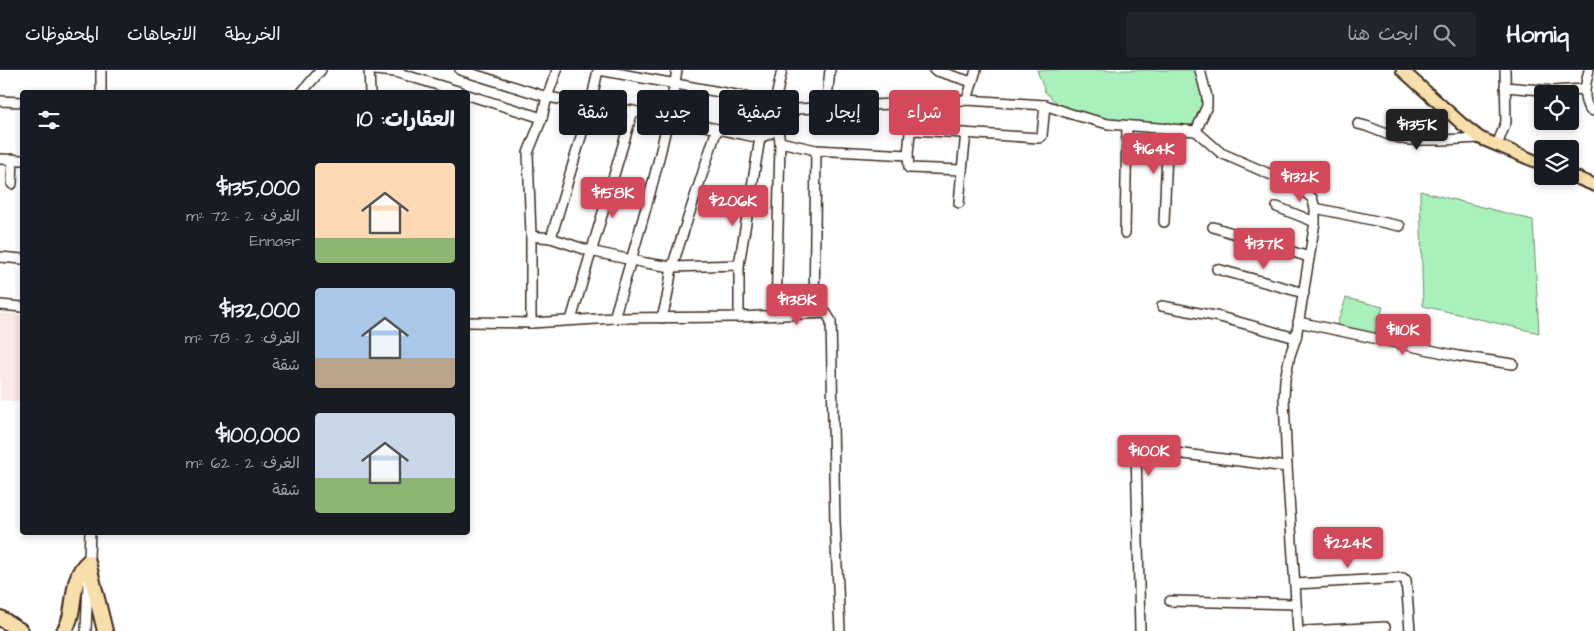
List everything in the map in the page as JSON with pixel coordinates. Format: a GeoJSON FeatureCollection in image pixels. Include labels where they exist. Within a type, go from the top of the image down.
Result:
{"type":"FeatureCollection","features":[{"type":"Feature","properties":{"kind":"highway"},"geometry":{"type":"LineString","coordinates":[[64,631],[69,621],[79,575],[84,565],[88,562],[105,631]]}},
{"type":"Feature","properties":{"kind":"highway"},"geometry":{"type":"LineString","coordinates":[[0,618],[21,631]]}},
{"type":"Feature","properties":{"kind":"main road"},"geometry":{"type":"LineString","coordinates":[[1402,70],[1480,138],[1534,161]]}},
{"type":"Feature","properties":{"kind":"main road"},"geometry":{"type":"LineString","coordinates":[[1579,179],[1594,185]]}},
{"type":"Feature","properties":{"kind":"street"},"geometry":{"type":"LineString","coordinates":[[101,90],[102,70]]}},
{"type":"Feature","properties":{"kind":"street"},"geometry":{"type":"LineString","coordinates":[[304,90],[320,70]]}},
{"type":"Feature","properties":{"kind":"street"},"geometry":{"type":"LineString","coordinates":[[369,70],[370,90]]}},
{"type":"Feature","properties":{"kind":"street"},"geometry":{"type":"LineString","coordinates":[[375,70],[395,72],[454,90]]}},
{"type":"Feature","properties":{"kind":"street"},"geometry":{"type":"LineString","coordinates":[[460,70],[547,97],[559,99]]}},
{"type":"Feature","properties":{"kind":"street"},"geometry":{"type":"LineString","coordinates":[[531,323],[531,236],[528,153],[542,118],[557,70]]}},
{"type":"Feature","properties":{"kind":"street"},"geometry":{"type":"LineString","coordinates":[[594,90],[598,70],[719,92]]}},
{"type":"Feature","properties":{"kind":"street"},"geometry":{"type":"LineString","coordinates":[[674,90],[677,70]]}},
{"type":"Feature","properties":{"kind":"street"},"geometry":{"type":"LineString","coordinates":[[778,90],[782,70]]}},
{"type":"Feature","properties":{"kind":"street"},"geometry":{"type":"LineString","coordinates":[[828,90],[830,70]]}},
{"type":"Feature","properties":{"kind":"street"},"geometry":{"type":"LineString","coordinates":[[934,70],[972,82]]}},
{"type":"Feature","properties":{"kind":"street"},"geometry":{"type":"LineString","coordinates":[[967,100],[976,70]]}},
{"type":"Feature","properties":{"kind":"street"},"geometry":{"type":"LineString","coordinates":[[1196,131],[1207,106],[1207,97],[1200,70]]}},
{"type":"Feature","properties":{"kind":"street"},"geometry":{"type":"LineString","coordinates":[[1497,145],[1506,122],[1505,70]]}},
{"type":"Feature","properties":{"kind":"street"},"geometry":{"type":"LineString","coordinates":[[1588,70],[1585,104],[1590,110],[1594,111]]}},
{"type":"Feature","properties":{"kind":"street"},"geometry":{"type":"LineString","coordinates":[[1505,87],[1553,91],[1585,90]]}},
{"type":"Feature","properties":{"kind":"street"},"geometry":{"type":"LineString","coordinates":[[470,96],[542,118]]}},
{"type":"Feature","properties":{"kind":"street"},"geometry":{"type":"LineString","coordinates":[[879,105],[967,100],[1046,105],[1108,124],[1196,131],[1221,153],[1297,186],[1312,198],[1315,208],[1315,222],[1296,338],[1285,379],[1286,467],[1298,631]]}},
{"type":"Feature","properties":{"kind":"street"},"geometry":{"type":"LineString","coordinates":[[0,101],[20,102]]}},
{"type":"Feature","properties":{"kind":"street"},"geometry":{"type":"LineString","coordinates":[[962,170],[909,168],[910,132],[912,130],[1039,138],[1044,132],[1046,105]]}},
{"type":"Feature","properties":{"kind":"street"},"geometry":{"type":"LineString","coordinates":[[627,110],[637,112]]}},
{"type":"Feature","properties":{"kind":"street"},"geometry":{"type":"LineString","coordinates":[[571,320],[633,111]]}},
{"type":"Feature","properties":{"kind":"street"},"geometry":{"type":"LineString","coordinates":[[1358,124],[1407,140],[1480,138]]}},
{"type":"Feature","properties":{"kind":"street"},"geometry":{"type":"LineString","coordinates":[[1125,233],[1128,126]]}},
{"type":"Feature","properties":{"kind":"street"},"geometry":{"type":"LineString","coordinates":[[709,127],[760,138],[767,135]]}},
{"type":"Feature","properties":{"kind":"street"},"geometry":{"type":"LineString","coordinates":[[1164,222],[1168,128]]}},
{"type":"Feature","properties":{"kind":"street"},"geometry":{"type":"LineString","coordinates":[[662,318],[672,267],[717,129]]}},
{"type":"Feature","properties":{"kind":"street"},"geometry":{"type":"LineString","coordinates":[[959,203],[966,133]]}},
{"type":"Feature","properties":{"kind":"street"},"geometry":{"type":"LineString","coordinates":[[551,238],[582,135]]}},
{"type":"Feature","properties":{"kind":"street"},"geometry":{"type":"LineString","coordinates":[[614,318],[632,260],[665,135]]}},
{"type":"Feature","properties":{"kind":"street"},"geometry":{"type":"LineString","coordinates":[[776,315],[779,135]]}},
{"type":"Feature","properties":{"kind":"street"},"geometry":{"type":"LineString","coordinates":[[739,317],[739,265],[760,138]]}},
{"type":"Feature","properties":{"kind":"street"},"geometry":{"type":"LineString","coordinates":[[780,142],[816,150],[908,155]]}},
{"type":"Feature","properties":{"kind":"street"},"geometry":{"type":"LineString","coordinates":[[814,313],[816,150]]}},
{"type":"Feature","properties":{"kind":"street"},"geometry":{"type":"LineString","coordinates":[[0,158],[20,160]]}},
{"type":"Feature","properties":{"kind":"street"},"geometry":{"type":"LineString","coordinates":[[12,184],[13,159]]}},
{"type":"Feature","properties":{"kind":"street"},"geometry":{"type":"LineString","coordinates":[[1277,207],[1315,222]]}},
{"type":"Feature","properties":{"kind":"street"},"geometry":{"type":"LineString","coordinates":[[1315,208],[1400,226]]}},
{"type":"Feature","properties":{"kind":"street"},"geometry":{"type":"LineString","coordinates":[[1212,227],[1309,257]]}},
{"type":"Feature","properties":{"kind":"street"},"geometry":{"type":"LineString","coordinates":[[531,236],[551,238],[590,251],[672,267],[739,265]]}},
{"type":"Feature","properties":{"kind":"street"},"geometry":{"type":"LineString","coordinates":[[0,257],[20,259]]}},
{"type":"Feature","properties":{"kind":"street"},"geometry":{"type":"LineString","coordinates":[[1217,269],[1304,293]]}},
{"type":"Feature","properties":{"kind":"street"},"geometry":{"type":"LineString","coordinates":[[0,305],[20,307]]}},
{"type":"Feature","properties":{"kind":"street"},"geometry":{"type":"LineString","coordinates":[[1162,306],[1204,313],[1296,338]]}},
{"type":"Feature","properties":{"kind":"street"},"geometry":{"type":"LineString","coordinates":[[470,322],[531,323],[614,318],[739,317],[826,313],[831,321],[834,522],[840,631]]}},
{"type":"Feature","properties":{"kind":"street"},"geometry":{"type":"LineString","coordinates":[[1298,322],[1458,356],[1513,364]]}},
{"type":"Feature","properties":{"kind":"street"},"geometry":{"type":"LineString","coordinates":[[1140,631],[1136,448],[1286,467]]}},
{"type":"Feature","properties":{"kind":"street"},"geometry":{"type":"LineString","coordinates":[[86,631],[90,535]]}},
{"type":"Feature","properties":{"kind":"street"},"geometry":{"type":"LineString","coordinates":[[1295,584],[1405,579],[1410,631]]}},
{"type":"Feature","properties":{"kind":"street"},"geometry":{"type":"LineString","coordinates":[[1170,602],[1295,604]]}},
{"type":"Feature","properties":{"kind":"street"},"geometry":{"type":"LineString","coordinates":[[1306,631],[1385,627],[1385,631]]}},
{"type":"Feature","properties":{"kind":"shaded area"},"geometry":{"type":"Polygon","coordinates":[[[0,313],[20,315],[20,402],[0,400],[0,313]]]}},
{"type":"Feature","properties":{"kind":"green space"},"geometry":{"type":"Polygon","coordinates":[[[1037,70],[1197,70],[1206,102],[1198,122],[1187,130],[1160,130],[1069,114],[1045,92],[1037,70]]]}},
{"type":"Feature","properties":{"kind":"green space"},"geometry":{"type":"Polygon","coordinates":[[[1420,191],[1533,220],[1539,333],[1423,306],[1420,191]]]}},
{"type":"Feature","properties":{"kind":"green space"},"geometry":{"type":"Polygon","coordinates":[[[1346,298],[1383,307],[1375,333],[1335,330],[1346,298]]]}}]}
